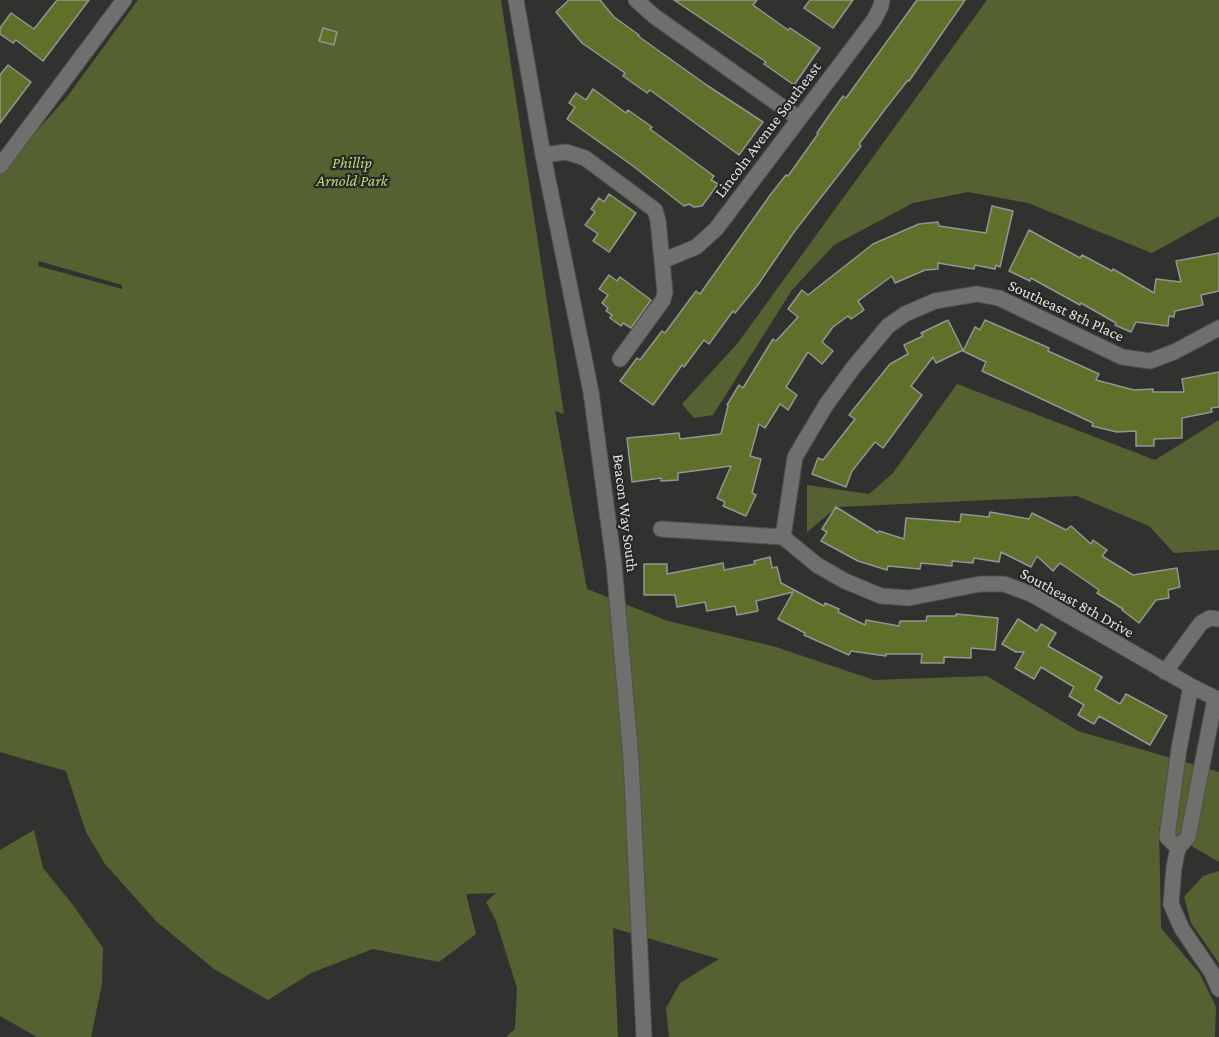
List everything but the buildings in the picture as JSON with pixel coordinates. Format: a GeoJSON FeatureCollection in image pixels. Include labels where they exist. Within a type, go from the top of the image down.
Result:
{"type":"FeatureCollection","features":[{"type":"Feature","properties":{"kind":"street"},"geometry":{"type":"LineString","coordinates":[[0,166],[124,0]]}},
{"type":"Feature","properties":{"kind":"street","name":"Beacon Way South"},"geometry":{"type":"LineString","coordinates":[[516,0],[543,155],[591,392],[614,564],[631,759],[644,1037]]}},
{"type":"Feature","properties":{"kind":"street"},"geometry":{"type":"LineString","coordinates":[[636,0],[654,16],[798,118]]}},
{"type":"Feature","properties":{"kind":"street","name":"Lincoln Avenue Southeast"},"geometry":{"type":"LineString","coordinates":[[662,261],[696,247],[716,229],[874,20],[882,0]]}},
{"type":"Feature","properties":{"kind":"street"},"geometry":{"type":"LineString","coordinates":[[543,155],[566,152],[585,158],[655,210],[665,292],[663,300],[620,358]]}},
{"type":"Feature","properties":{"kind":"street","name":"Southeast 8th Place"},"geometry":{"type":"LineString","coordinates":[[783,537],[795,457],[826,405],[854,368],[888,326],[905,314],[935,301],[977,294],[999,298],[1122,357],[1150,361],[1174,352],[1219,328]]}},
{"type":"Feature","properties":{"kind":"street"},"geometry":{"type":"LineString","coordinates":[[662,529],[783,537]]}},
{"type":"Feature","properties":{"kind":"street","name":"Southeast 8th Drive"},"geometry":{"type":"LineString","coordinates":[[783,537],[817,565],[845,581],[881,596],[909,598],[980,584],[1004,584],[1031,594],[1165,672],[1217,699]]}},
{"type":"Feature","properties":{"kind":"street"},"geometry":{"type":"LineString","coordinates":[[1165,672],[1201,623],[1210,618],[1219,619]]}},
{"type":"Feature","properties":{"kind":"street"},"geometry":{"type":"LineString","coordinates":[[1178,848],[1167,837],[1179,749],[1191,686]]}},
{"type":"Feature","properties":{"kind":"street"},"geometry":{"type":"LineString","coordinates":[[1217,699],[1188,837],[1178,848],[1174,867],[1172,904],[1182,929],[1212,973],[1219,989]]}},
{"type":"Feature","properties":{"kind":"green space","name":"Phillip Arnold Park"},"geometry":{"type":"Polygon","coordinates":[[[138,0],[501,0],[564,414],[555,411],[587,589],[668,621],[776,647],[874,680],[987,676],[1078,731],[1219,772],[1219,862],[1159,827],[1161,928],[1200,974],[1216,1007],[1215,1037],[669,1037],[666,1008],[680,983],[719,959],[613,928],[618,1037],[506,1037],[515,1029],[517,988],[496,921],[486,902],[496,893],[466,894],[476,934],[439,962],[373,949],[311,973],[268,1000],[214,969],[156,921],[105,864],[86,832],[66,771],[0,752],[0,172],[67,97],[138,0]],[[39,261],[38,266],[122,289],[122,285],[39,261]]]}},
{"type":"Feature","properties":{"kind":"green space"},"geometry":{"type":"Polygon","coordinates":[[[987,0],[1219,0],[1219,216],[1152,253],[1028,203],[968,192],[913,203],[834,245],[792,290],[713,415],[694,418],[682,404],[737,344],[987,0]]]}},
{"type":"Feature","properties":{"kind":"green space"},"geometry":{"type":"Polygon","coordinates":[[[957,384],[1155,460],[1219,420],[1219,550],[1174,553],[1149,526],[1077,496],[837,507],[807,532],[807,485],[869,494],[893,473],[957,384]]]}},
{"type":"Feature","properties":{"kind":"green space"},"geometry":{"type":"Polygon","coordinates":[[[34,830],[43,868],[103,948],[102,984],[91,1037],[37,1037],[0,1016],[0,850],[34,830]]]}},
{"type":"Feature","properties":{"kind":"green space"},"geometry":{"type":"Polygon","coordinates":[[[1219,871],[1219,963],[1191,923],[1184,897],[1203,876],[1219,871]]]}}]}
